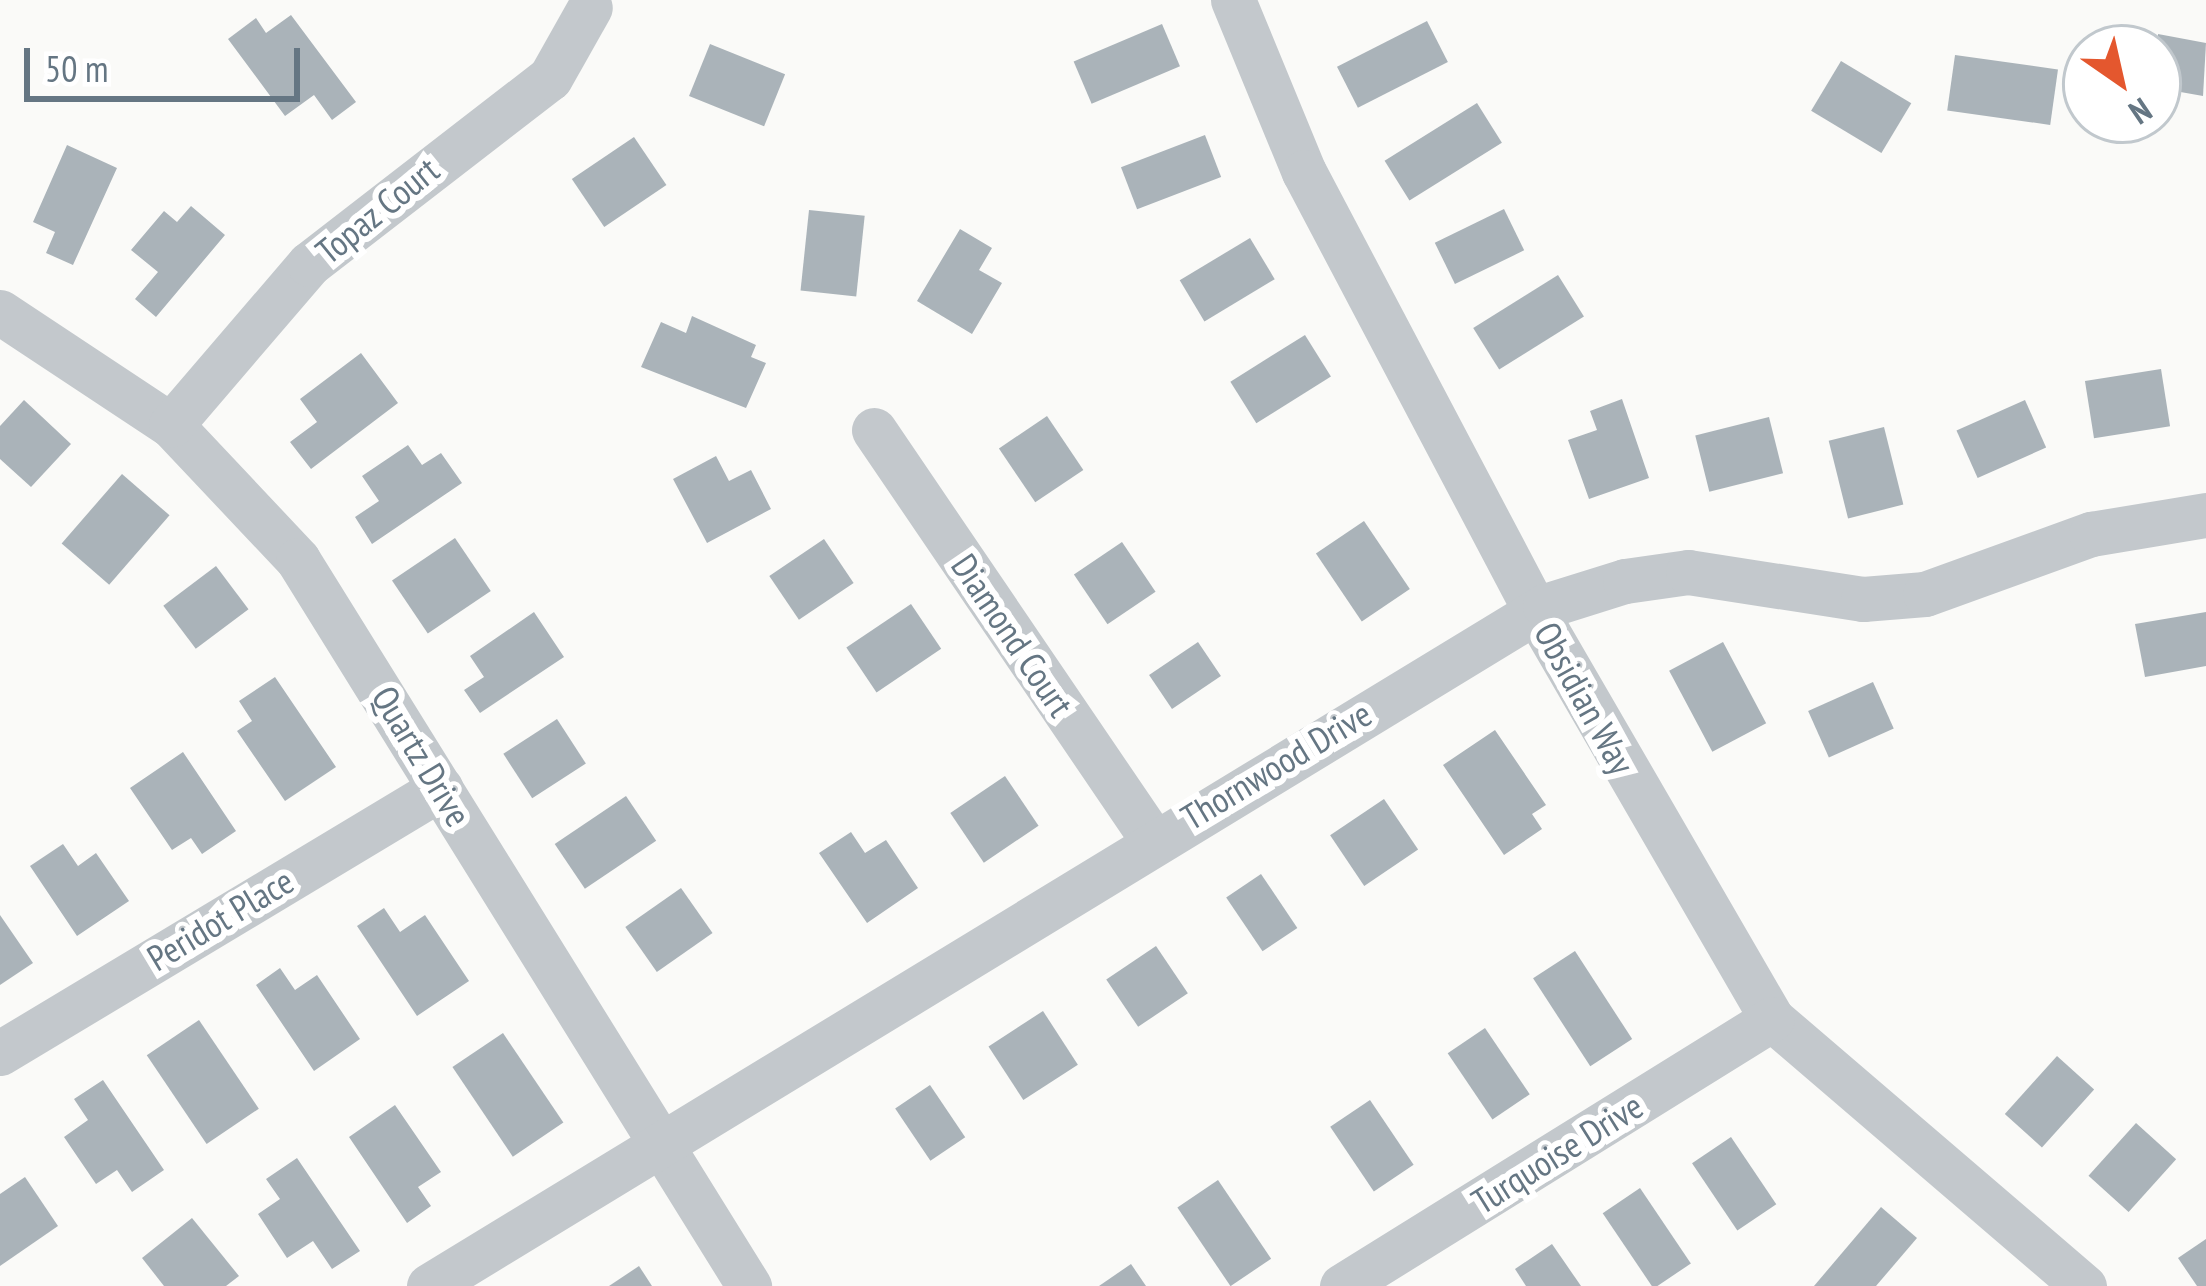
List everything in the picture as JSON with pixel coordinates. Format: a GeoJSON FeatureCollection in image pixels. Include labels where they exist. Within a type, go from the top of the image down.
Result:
{"type":"FeatureCollection","features":[{"type":"Feature","properties":{"kind":"street","name":"Obsidian Way"},"geometry":{"type":"LineString","coordinates":[[1233,0],[1304,172],[1536,612],[1772,1019],[2084,1286]]}},
{"type":"Feature","properties":{"kind":"street","name":"Topaz Court"},"geometry":{"type":"LineString","coordinates":[[171,425],[309,263],[550,78],[590,8]]}},
{"type":"Feature","properties":{"kind":"street","name":"Quartz Drive"},"geometry":{"type":"LineString","coordinates":[[0,312],[171,425],[298,560],[749,1286]]}},
{"type":"Feature","properties":{"kind":"street","name":"Diamond Court"},"geometry":{"type":"LineString","coordinates":[[874,430],[1153,840]]}},
{"type":"Feature","properties":{"kind":"street","name":"Thornwood Drive"},"geometry":{"type":"LineString","coordinates":[[429,1286],[1153,840],[1536,612],[1603,586],[1688,572],[1862,598],[1924,594],[2091,534],[2206,515]]}},
{"type":"Feature","properties":{"kind":"street","name":"Peridot Place"},"geometry":{"type":"LineString","coordinates":[[0,1053],[441,788]]}},
{"type":"Feature","properties":{"kind":"street","name":"Turquoise Drive"},"geometry":{"type":"LineString","coordinates":[[1342,1286],[1772,1019]]}},
{"type":"Feature","properties":{"kind":"building"},"geometry":{"type":"Polygon","coordinates":[[[291,15],[356,102],[332,120],[314,95],[285,116],[228,39],[256,18],[266,33],[291,15]]]}},
{"type":"Feature","properties":{"kind":"building"},"geometry":{"type":"Polygon","coordinates":[[[1427,21],[1448,62],[1358,108],[1337,67],[1427,21]]]}},
{"type":"Feature","properties":{"kind":"building"},"geometry":{"type":"Polygon","coordinates":[[[1162,24],[1180,66],[1092,104],[1074,62],[1162,24]]]}},
{"type":"Feature","properties":{"kind":"building"},"geometry":{"type":"Polygon","coordinates":[[[2182,38],[2206,43],[2203,96],[2182,92],[2182,38]]]}},
{"type":"Feature","properties":{"kind":"building"},"geometry":{"type":"Polygon","coordinates":[[[710,44],[785,74],[764,126],[689,96],[710,44]]]}},
{"type":"Feature","properties":{"kind":"building"},"geometry":{"type":"Polygon","coordinates":[[[1955,55],[2058,69],[2050,125],[1947,110],[1955,55]]]}},
{"type":"Feature","properties":{"kind":"building"},"geometry":{"type":"Polygon","coordinates":[[[1841,61],[1911,103],[1881,153],[1811,111],[1841,61]]]}},
{"type":"Feature","properties":{"kind":"building"},"geometry":{"type":"Polygon","coordinates":[[[1477,103],[1502,143],[1409,201],[1385,161],[1477,103]]]}},
{"type":"Feature","properties":{"kind":"building"},"geometry":{"type":"Polygon","coordinates":[[[1205,135],[1221,177],[1137,209],[1121,167],[1205,135]]]}},
{"type":"Feature","properties":{"kind":"building"},"geometry":{"type":"Polygon","coordinates":[[[634,137],[666,185],[604,227],[572,179],[634,137]]]}},
{"type":"Feature","properties":{"kind":"building"},"geometry":{"type":"Polygon","coordinates":[[[67,145],[117,168],[73,265],[46,253],[55,232],[33,222],[67,145]]]}},
{"type":"Feature","properties":{"kind":"building"},"geometry":{"type":"Polygon","coordinates":[[[191,206],[225,235],[156,317],[135,299],[158,272],[131,250],[164,211],[177,222],[191,206]]]}},
{"type":"Feature","properties":{"kind":"building"},"geometry":{"type":"Polygon","coordinates":[[[1504,209],[1524,250],[1455,284],[1435,243],[1504,209]]]}},
{"type":"Feature","properties":{"kind":"building"},"geometry":{"type":"Polygon","coordinates":[[[809,210],[865,216],[856,296],[801,291],[809,210]]]}},
{"type":"Feature","properties":{"kind":"building"},"geometry":{"type":"Polygon","coordinates":[[[960,229],[992,248],[979,270],[1002,283],[972,334],[917,301],[960,229]]]}},
{"type":"Feature","properties":{"kind":"building"},"geometry":{"type":"Polygon","coordinates":[[[1250,238],[1275,279],[1204,321],[1180,280],[1250,238]]]}},
{"type":"Feature","properties":{"kind":"building"},"geometry":{"type":"Polygon","coordinates":[[[1558,275],[1584,317],[1499,370],[1473,328],[1558,275]]]}},
{"type":"Feature","properties":{"kind":"building"},"geometry":{"type":"Polygon","coordinates":[[[692,316],[756,345],[751,357],[766,363],[746,408],[641,367],[661,322],[686,333],[692,316]]]}},
{"type":"Feature","properties":{"kind":"building"},"geometry":{"type":"Polygon","coordinates":[[[1305,335],[1331,377],[1256,423],[1230,382],[1305,335]]]}},
{"type":"Feature","properties":{"kind":"building"},"geometry":{"type":"Polygon","coordinates":[[[361,353],[398,403],[311,469],[290,442],[317,422],[300,399],[361,353]]]}},
{"type":"Feature","properties":{"kind":"building"},"geometry":{"type":"Polygon","coordinates":[[[2161,369],[2170,426],[2094,438],[2085,381],[2161,369]]]}},
{"type":"Feature","properties":{"kind":"building"},"geometry":{"type":"Polygon","coordinates":[[[1622,399],[1649,478],[1589,499],[1568,440],[1597,430],[1590,411],[1622,399]]]}},
{"type":"Feature","properties":{"kind":"building"},"geometry":{"type":"Polygon","coordinates":[[[24,400],[71,444],[31,487],[0,459],[0,426],[24,400]]]}},
{"type":"Feature","properties":{"kind":"building"},"geometry":{"type":"Polygon","coordinates":[[[2025,400],[2046,448],[1978,478],[1956,431],[2025,400]]]}},
{"type":"Feature","properties":{"kind":"building"},"geometry":{"type":"Polygon","coordinates":[[[1047,416],[1083,470],[1035,502],[999,448],[1047,416]]]}},
{"type":"Feature","properties":{"kind":"building"},"geometry":{"type":"Polygon","coordinates":[[[1769,417],[1783,473],[1709,492],[1695,435],[1769,417]]]}},
{"type":"Feature","properties":{"kind":"building"},"geometry":{"type":"Polygon","coordinates":[[[1884,427],[1903,505],[1848,518],[1829,441],[1884,427]]]}},
{"type":"Feature","properties":{"kind":"building"},"geometry":{"type":"Polygon","coordinates":[[[408,445],[422,465],[441,453],[462,483],[372,544],[355,517],[379,501],[362,476],[408,445]]]}},
{"type":"Feature","properties":{"kind":"building"},"geometry":{"type":"Polygon","coordinates":[[[716,456],[729,481],[751,470],[771,509],[707,543],[673,479],[716,456]]]}},
{"type":"Feature","properties":{"kind":"building"},"geometry":{"type":"Polygon","coordinates":[[[122,474],[170,515],[109,585],[62,543],[122,474]]]}},
{"type":"Feature","properties":{"kind":"building"},"geometry":{"type":"Polygon","coordinates":[[[1364,521],[1410,589],[1362,621],[1316,553],[1364,521]]]}},
{"type":"Feature","properties":{"kind":"building"},"geometry":{"type":"Polygon","coordinates":[[[455,538],[491,591],[428,634],[392,580],[455,538]]]}},
{"type":"Feature","properties":{"kind":"building"},"geometry":{"type":"Polygon","coordinates":[[[824,539],[854,583],[799,620],[769,576],[824,539]]]}},
{"type":"Feature","properties":{"kind":"building"},"geometry":{"type":"Polygon","coordinates":[[[1122,542],[1156,592],[1107,624],[1074,574],[1122,542]]]}},
{"type":"Feature","properties":{"kind":"building"},"geometry":{"type":"Polygon","coordinates":[[[216,566],[248,609],[196,649],[163,606],[216,566]]]}},
{"type":"Feature","properties":{"kind":"building"},"geometry":{"type":"Polygon","coordinates":[[[911,604],[941,649],[877,692],[846,648],[911,604]]]}},
{"type":"Feature","properties":{"kind":"building"},"geometry":{"type":"Polygon","coordinates":[[[534,612],[564,657],[480,713],[464,690],[484,677],[470,656],[534,612]]]}},
{"type":"Feature","properties":{"kind":"building"},"geometry":{"type":"Polygon","coordinates":[[[2206,612],[2206,666],[2145,677],[2135,624],[2206,612]]]}},
{"type":"Feature","properties":{"kind":"building"},"geometry":{"type":"Polygon","coordinates":[[[1198,642],[1221,676],[1172,709],[1149,675],[1198,642]]]}},
{"type":"Feature","properties":{"kind":"building"},"geometry":{"type":"Polygon","coordinates":[[[1723,642],[1766,723],[1712,752],[1669,671],[1723,642]]]}},
{"type":"Feature","properties":{"kind":"building"},"geometry":{"type":"Polygon","coordinates":[[[275,677],[336,767],[285,801],[237,731],[252,721],[239,701],[275,677]]]}},
{"type":"Feature","properties":{"kind":"building"},"geometry":{"type":"Polygon","coordinates":[[[1873,682],[1894,729],[1829,757],[1808,711],[1873,682]]]}},
{"type":"Feature","properties":{"kind":"building"},"geometry":{"type":"Polygon","coordinates":[[[557,719],[586,763],[532,798],[503,754],[557,719]]]}},
{"type":"Feature","properties":{"kind":"building"},"geometry":{"type":"Polygon","coordinates":[[[1495,730],[1546,805],[1532,814],[1542,829],[1504,855],[1443,765],[1495,730]]]}},
{"type":"Feature","properties":{"kind":"building"},"geometry":{"type":"Polygon","coordinates":[[[183,752],[236,831],[202,854],[191,838],[172,850],[130,788],[183,752]]]}},
{"type":"Feature","properties":{"kind":"building"},"geometry":{"type":"Polygon","coordinates":[[[1005,776],[1039,826],[984,863],[950,813],[1005,776]]]}},
{"type":"Feature","properties":{"kind":"building"},"geometry":{"type":"Polygon","coordinates":[[[626,796],[656,841],[585,889],[555,844],[626,796]]]}},
{"type":"Feature","properties":{"kind":"building"},"geometry":{"type":"Polygon","coordinates":[[[1384,799],[1418,850],[1364,886],[1330,835],[1384,799]]]}},
{"type":"Feature","properties":{"kind":"building"},"geometry":{"type":"Polygon","coordinates":[[[851,832],[865,853],[886,840],[918,888],[867,923],[819,853],[851,832]]]}},
{"type":"Feature","properties":{"kind":"building"},"geometry":{"type":"Polygon","coordinates":[[[63,844],[78,866],[96,853],[129,901],[77,936],[30,866],[63,844]]]}},
{"type":"Feature","properties":{"kind":"building"},"geometry":{"type":"Polygon","coordinates":[[[1261,874],[1297,928],[1263,951],[1226,897],[1261,874]]]}},
{"type":"Feature","properties":{"kind":"building"},"geometry":{"type":"Polygon","coordinates":[[[681,888],[713,933],[657,972],[625,927],[681,888]]]}},
{"type":"Feature","properties":{"kind":"building"},"geometry":{"type":"Polygon","coordinates":[[[384,908],[400,932],[425,915],[469,981],[417,1016],[357,926],[384,908]]]}},
{"type":"Feature","properties":{"kind":"building"},"geometry":{"type":"Polygon","coordinates":[[[0,915],[33,963],[0,985],[0,915]]]}},
{"type":"Feature","properties":{"kind":"building"},"geometry":{"type":"Polygon","coordinates":[[[1156,946],[1188,993],[1138,1027],[1106,980],[1156,946]]]}},
{"type":"Feature","properties":{"kind":"building"},"geometry":{"type":"Polygon","coordinates":[[[1575,951],[1632,1039],[1590,1066],[1533,978],[1575,951]]]}},
{"type":"Feature","properties":{"kind":"building"},"geometry":{"type":"Polygon","coordinates":[[[280,968],[295,990],[317,975],[360,1039],[314,1071],[256,985],[280,968]]]}},
{"type":"Feature","properties":{"kind":"building"},"geometry":{"type":"Polygon","coordinates":[[[1043,1011],[1078,1065],[1023,1100],[988,1046],[1043,1011]]]}},
{"type":"Feature","properties":{"kind":"building"},"geometry":{"type":"Polygon","coordinates":[[[199,1020],[259,1109],[207,1144],[147,1055],[199,1020]]]}},
{"type":"Feature","properties":{"kind":"building"},"geometry":{"type":"Polygon","coordinates":[[[1485,1028],[1530,1094],[1492,1119],[1448,1053],[1485,1028]]]}},
{"type":"Feature","properties":{"kind":"building"},"geometry":{"type":"Polygon","coordinates":[[[503,1033],[563,1123],[513,1157],[452,1067],[503,1033]]]}},
{"type":"Feature","properties":{"kind":"building"},"geometry":{"type":"Polygon","coordinates":[[[2057,1056],[2094,1089],[2042,1147],[2005,1114],[2057,1056]]]}},
{"type":"Feature","properties":{"kind":"building"},"geometry":{"type":"Polygon","coordinates":[[[103,1080],[164,1170],[132,1192],[117,1170],[96,1184],[64,1137],[88,1120],[74,1099],[103,1080]]]}},
{"type":"Feature","properties":{"kind":"building"},"geometry":{"type":"Polygon","coordinates":[[[930,1085],[965,1137],[930,1161],[895,1108],[930,1085]]]}},
{"type":"Feature","properties":{"kind":"building"},"geometry":{"type":"Polygon","coordinates":[[[1370,1100],[1414,1165],[1374,1192],[1330,1127],[1370,1100]]]}},
{"type":"Feature","properties":{"kind":"building"},"geometry":{"type":"Polygon","coordinates":[[[395,1105],[441,1172],[418,1187],[431,1206],[407,1223],[349,1137],[395,1105]]]}},
{"type":"Feature","properties":{"kind":"building"},"geometry":{"type":"Polygon","coordinates":[[[2136,1123],[2176,1159],[2129,1212],[2088,1176],[2136,1123]]]}},
{"type":"Feature","properties":{"kind":"building"},"geometry":{"type":"Polygon","coordinates":[[[1731,1137],[1776,1204],[1737,1230],[1692,1163],[1731,1137]]]}},
{"type":"Feature","properties":{"kind":"building"},"geometry":{"type":"Polygon","coordinates":[[[297,1158],[360,1251],[332,1269],[313,1241],[287,1258],[258,1214],[280,1199],[266,1179],[297,1158]]]}},
{"type":"Feature","properties":{"kind":"building"},"geometry":{"type":"Polygon","coordinates":[[[25,1177],[58,1226],[0,1266],[0,1194],[25,1177]]]}},
{"type":"Feature","properties":{"kind":"building"},"geometry":{"type":"Polygon","coordinates":[[[1218,1180],[1271,1259],[1230,1286],[1177,1207],[1218,1180]]]}},
{"type":"Feature","properties":{"kind":"building"},"geometry":{"type":"Polygon","coordinates":[[[1640,1188],[1691,1263],[1652,1286],[1603,1213],[1640,1188]]]}},
{"type":"Feature","properties":{"kind":"building"},"geometry":{"type":"Polygon","coordinates":[[[1881,1207],[1917,1238],[1876,1286],[1814,1286],[1881,1207]]]}},
{"type":"Feature","properties":{"kind":"building"},"geometry":{"type":"Polygon","coordinates":[[[192,1218],[239,1276],[226,1286],[164,1286],[142,1258],[192,1218]]]}},
{"type":"Feature","properties":{"kind":"building"},"geometry":{"type":"Polygon","coordinates":[[[2206,1239],[2206,1286],[2197,1286],[2178,1258],[2206,1239]]]}},
{"type":"Feature","properties":{"kind":"building"},"geometry":{"type":"Polygon","coordinates":[[[1552,1244],[1581,1286],[1526,1286],[1515,1269],[1552,1244]]]}},
{"type":"Feature","properties":{"kind":"building"},"geometry":{"type":"Polygon","coordinates":[[[1131,1264],[1146,1286],[1099,1286],[1131,1264]]]}},
{"type":"Feature","properties":{"kind":"building"},"geometry":{"type":"Polygon","coordinates":[[[639,1266],[652,1286],[609,1286],[639,1266]]]}}]}
